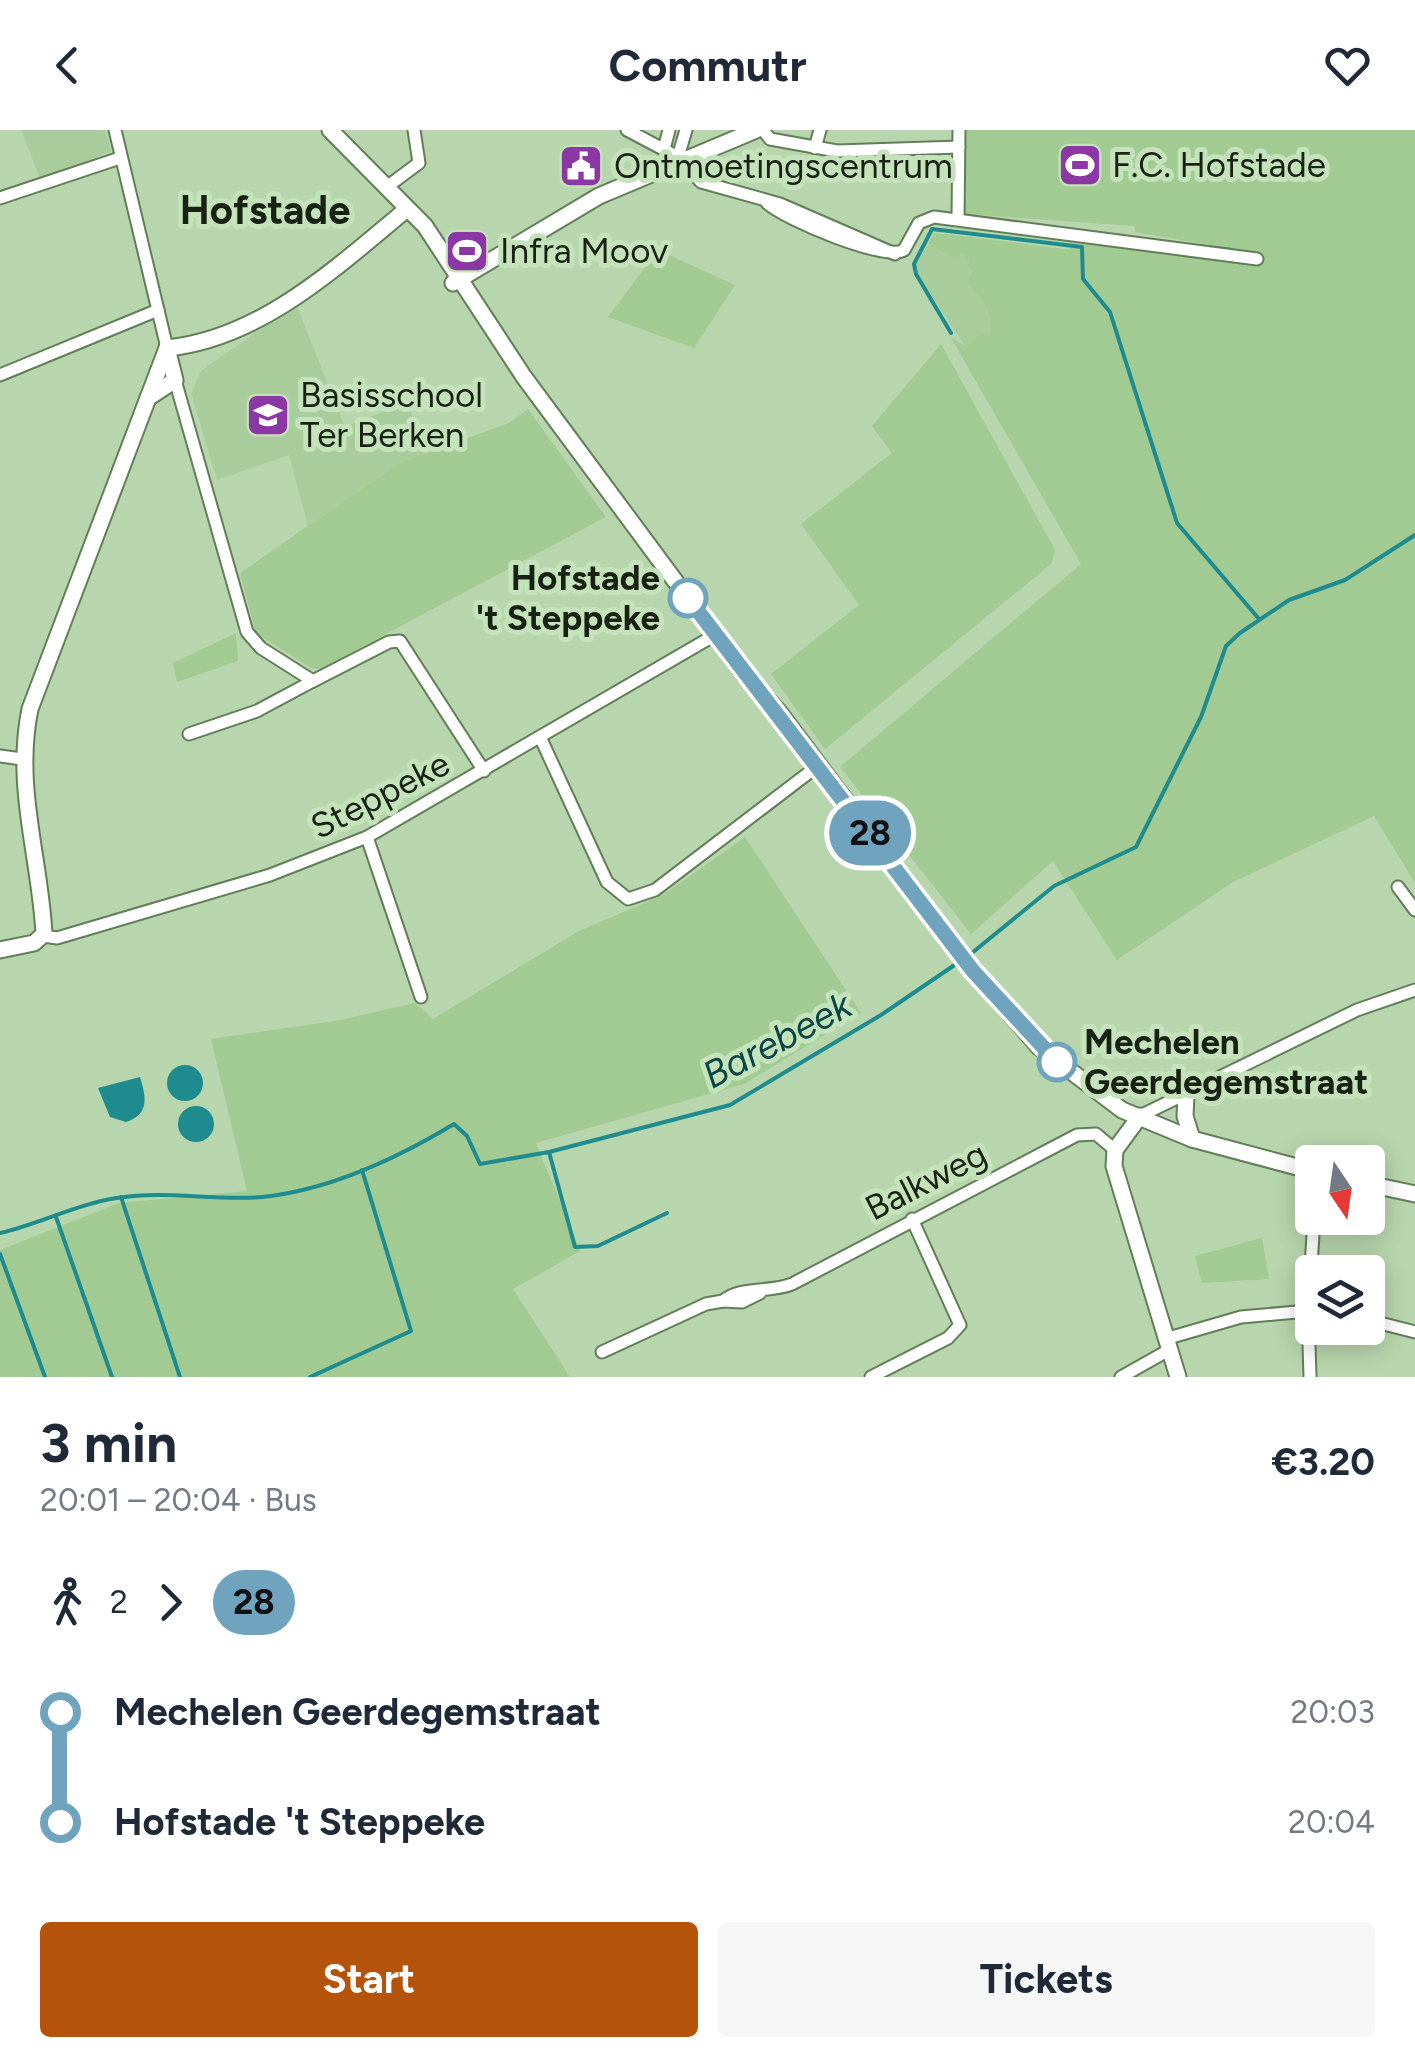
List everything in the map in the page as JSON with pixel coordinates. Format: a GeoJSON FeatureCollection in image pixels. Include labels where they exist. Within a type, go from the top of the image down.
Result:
{"type":"FeatureCollection","features":[{"type":"Feature","properties":{"kind":"street"},"geometry":{"type":"LineString","coordinates":[[330,130],[424,226],[456,281],[524,377],[715,635],[819,765],[973,971],[1039,1048],[1090,1088],[1140,1116],[1192,1139],[1295,1166]]}},
{"type":"Feature","properties":{"kind":"street"},"geometry":{"type":"LineString","coordinates":[[388,186],[419,163],[414,130]]}},
{"type":"Feature","properties":{"kind":"street"},"geometry":{"type":"LineString","coordinates":[[628,130],[681,160],[701,182],[767,202],[897,255],[924,219],[958,218],[1009,229],[1257,259]]}},
{"type":"Feature","properties":{"kind":"street"},"geometry":{"type":"LineString","coordinates":[[664,149],[670,130]]}},
{"type":"Feature","properties":{"kind":"street"},"geometry":{"type":"LineString","coordinates":[[681,160],[686,130]]}},
{"type":"Feature","properties":{"kind":"street"},"geometry":{"type":"LineString","coordinates":[[456,281],[598,196],[760,130],[770,139],[815,148],[876,151],[960,147]]}},
{"type":"Feature","properties":{"kind":"street"},"geometry":{"type":"LineString","coordinates":[[815,148],[820,130]]}},
{"type":"Feature","properties":{"kind":"street"},"geometry":{"type":"LineString","coordinates":[[958,218],[959,130]]}},
{"type":"Feature","properties":{"kind":"street"},"geometry":{"type":"LineString","coordinates":[[115,131],[167,348],[247,632],[261,648],[313,681]]}},
{"type":"Feature","properties":{"kind":"street"},"geometry":{"type":"LineString","coordinates":[[0,198],[120,158]]}},
{"type":"Feature","properties":{"kind":"street"},"geometry":{"type":"LineString","coordinates":[[167,348],[238,332],[347,260],[406,209]]}},
{"type":"Feature","properties":{"kind":"street"},"geometry":{"type":"LineString","coordinates":[[0,376],[158,310]]}},
{"type":"Feature","properties":{"kind":"street"},"geometry":{"type":"LineString","coordinates":[[0,950],[34,944],[44,936],[22,759],[38,682],[167,348]]}},
{"type":"Feature","properties":{"kind":"street"},"geometry":{"type":"LineString","coordinates":[[148,398],[176,380]]}},
{"type":"Feature","properties":{"kind":"street","name":"Steppeke"},"geometry":{"type":"LineString","coordinates":[[44,936],[57,938],[270,875],[367,836],[484,772],[715,635]]}},
{"type":"Feature","properties":{"kind":"street"},"geometry":{"type":"LineString","coordinates":[[190,734],[257,710],[389,642],[400,641],[484,772]]}},
{"type":"Feature","properties":{"kind":"street"},"geometry":{"type":"LineString","coordinates":[[541,739],[610,889],[628,899],[655,890],[819,765]]}},
{"type":"Feature","properties":{"kind":"street"},"geometry":{"type":"LineString","coordinates":[[0,756],[22,759]]}},
{"type":"Feature","properties":{"kind":"street"},"geometry":{"type":"LineString","coordinates":[[367,836],[421,996]]}},
{"type":"Feature","properties":{"kind":"street"},"geometry":{"type":"LineString","coordinates":[[1398,887],[1415,910]]}},
{"type":"Feature","properties":{"kind":"street"},"geometry":{"type":"LineString","coordinates":[[1178,1377],[1114,1166],[1115,1150],[1140,1116],[1356,1010],[1415,990]]}},
{"type":"Feature","properties":{"kind":"street"},"geometry":{"type":"LineString","coordinates":[[1186,1095],[1184,1116],[1192,1139]]}},
{"type":"Feature","properties":{"kind":"street","name":"Balkweg"},"geometry":{"type":"LineString","coordinates":[[602,1352],[738,1292],[760,1294],[792,1284],[1078,1136],[1096,1134],[1115,1150]]}},
{"type":"Feature","properties":{"kind":"street"},"geometry":{"type":"LineString","coordinates":[[1385,1188],[1415,1194]]}},
{"type":"Feature","properties":{"kind":"street"},"geometry":{"type":"LineString","coordinates":[[872,1377],[948,1338],[960,1325],[912,1219]]}},
{"type":"Feature","properties":{"kind":"street"},"geometry":{"type":"LineString","coordinates":[[1121,1377],[1167,1344],[1241,1317],[1295,1312]]}},
{"type":"Feature","properties":{"kind":"street"},"geometry":{"type":"LineString","coordinates":[[1385,1324],[1415,1332]]}},
{"type":"Feature","properties":{"kind":"street"},"geometry":{"type":"LineString","coordinates":[[1310,1345],[1310,1377]]}},
{"type":"Feature","properties":{"kind":"shaded area"},"geometry":{"type":"Polygon","coordinates":[[[21,130],[105,130],[111,151],[41,181],[21,130]]]}},
{"type":"Feature","properties":{"kind":"shaded area"},"geometry":{"type":"Polygon","coordinates":[[[966,130],[1415,130],[1415,883],[1374,816],[1233,882],[1117,960],[1053,861],[971,934],[840,767],[1081,564],[951,338],[965,346],[982,333],[991,334],[991,319],[982,300],[967,283],[974,270],[967,266],[970,260],[961,254],[957,259],[929,244],[934,233],[1070,250],[1070,243],[1231,259],[1237,250],[1135,232],[1135,226],[963,214],[966,130]]]}},
{"type":"Feature","properties":{"kind":"shaded area"},"geometry":{"type":"Polygon","coordinates":[[[934,233],[1071,250],[991,334],[965,346],[917,274],[916,265],[934,233]]]}},
{"type":"Feature","properties":{"kind":"shaded area"},"geometry":{"type":"Polygon","coordinates":[[[658,250],[735,285],[694,348],[608,317],[658,250]]]}},
{"type":"Feature","properties":{"kind":"shaded area","name":"Basisschool Ter Berken"},"geometry":{"type":"Polygon","coordinates":[[[296,304],[345,427],[407,402],[426,452],[401,462],[308,526],[289,455],[217,480],[191,393],[201,371],[296,304]]]}},
{"type":"Feature","properties":{"kind":"shaded area"},"geometry":{"type":"Polygon","coordinates":[[[941,344],[1055,550],[1051,564],[825,749],[771,674],[859,605],[801,524],[892,453],[872,426],[941,344]]]}},
{"type":"Feature","properties":{"kind":"shaded area"},"geometry":{"type":"Polygon","coordinates":[[[528,409],[606,517],[320,669],[311,668],[256,633],[240,573],[401,462],[509,423],[528,409]]]}},
{"type":"Feature","properties":{"kind":"shaded area"},"geometry":{"type":"Polygon","coordinates":[[[236,633],[238,661],[177,682],[173,663],[236,633]]]}},
{"type":"Feature","properties":{"kind":"shaded area"},"geometry":{"type":"Polygon","coordinates":[[[745,837],[861,1013],[744,1084],[536,1143],[580,1251],[513,1289],[570,1377],[0,1377],[0,1250],[119,1203],[247,1191],[211,1039],[335,1021],[415,1003],[433,1019],[579,931],[663,895],[745,837]]]}},
{"type":"Feature","properties":{"kind":"shaded area"},"geometry":{"type":"Polygon","coordinates":[[[1262,1238],[1269,1279],[1202,1283],[1195,1256],[1262,1238]]]}},
{"type":"Feature","properties":{"kind":"water"},"geometry":{"type":"Polygon","coordinates":[[[185,1065],[198,1070],[203,1083],[198,1096],[185,1101],[172,1096],[167,1083],[172,1070],[185,1065]]]}},
{"type":"Feature","properties":{"kind":"water"},"geometry":{"type":"Polygon","coordinates":[[[140,1077],[145,1098],[143,1110],[126,1122],[110,1117],[98,1088],[140,1077]]]}},
{"type":"Feature","properties":{"kind":"water"},"geometry":{"type":"Polygon","coordinates":[[[196,1106],[209,1111],[214,1124],[209,1137],[196,1142],[183,1137],[178,1124],[183,1111],[196,1106]]]}},
{"type":"Feature","properties":{"kind":"waterway"},"geometry":{"type":"LineString","coordinates":[[951,333],[914,264],[932,229],[1082,247],[1083,279],[1110,312],[1177,523],[1259,619]]}},
{"type":"Feature","properties":{"kind":"waterway"},"geometry":{"type":"LineString","coordinates":[[1197,246],[1232,250]]}},
{"type":"Feature","properties":{"kind":"waterway","name":"Barebeek"},"geometry":{"type":"LineString","coordinates":[[967,957],[1054,886],[1136,847],[1201,717],[1226,646],[1289,600],[1345,580],[1415,535]]}},
{"type":"Feature","properties":{"kind":"waterway","name":"Barebeek"},"geometry":{"type":"LineString","coordinates":[[0,1233],[117,1198],[262,1197],[313,1188],[386,1161],[454,1124],[467,1136],[480,1164],[549,1152],[730,1105],[881,1015],[959,962]]}},
{"type":"Feature","properties":{"kind":"waterway"},"geometry":{"type":"LineString","coordinates":[[549,1152],[575,1247],[598,1246],[667,1213]]}},
{"type":"Feature","properties":{"kind":"waterway"},"geometry":{"type":"LineString","coordinates":[[310,1377],[411,1331],[362,1170]]}},
{"type":"Feature","properties":{"kind":"waterway"},"geometry":{"type":"LineString","coordinates":[[121,1197],[180,1377]]}},
{"type":"Feature","properties":{"kind":"waterway"},"geometry":{"type":"LineString","coordinates":[[56,1217],[112,1377]]}},
{"type":"Feature","properties":{"kind":"waterway"},"geometry":{"type":"LineString","coordinates":[[0,1254],[45,1377]]}},
{"type":"Feature","properties":{"kind":"bus line","name":"28"},"geometry":{"type":"LineString","coordinates":[[688,598],[757,691],[779,712],[973,971],[1039,1048],[1057,1062]]}},
{"type":"Feature","properties":{"kind":"place","name":"F.C. Hofstade"},"geometry":{"type":"Point","coordinates":[1080,165]}},
{"type":"Feature","properties":{"kind":"place","name":"Ontmoetingscentrum"},"geometry":{"type":"Point","coordinates":[581,166]}},
{"type":"Feature","properties":{"kind":"place","name":"Infra Moov"},"geometry":{"type":"Point","coordinates":[467,251]}},
{"type":"Feature","properties":{"kind":"place","name":"Basisschool Ter Berken"},"geometry":{"type":"Point","coordinates":[268,415]}},
{"type":"Feature","properties":{"kind":"place","name":"Hofstade 't Steppeke"},"geometry":{"type":"Point","coordinates":[688,598]}},
{"type":"Feature","properties":{"kind":"place","name":"Mechelen Geerdegemstraat"},"geometry":{"type":"Point","coordinates":[1057,1062]}},
{"type":"Feature","properties":{"kind":"district","name":"Hofstade"},"geometry":{"type":"Point","coordinates":[265,210]}}]}
